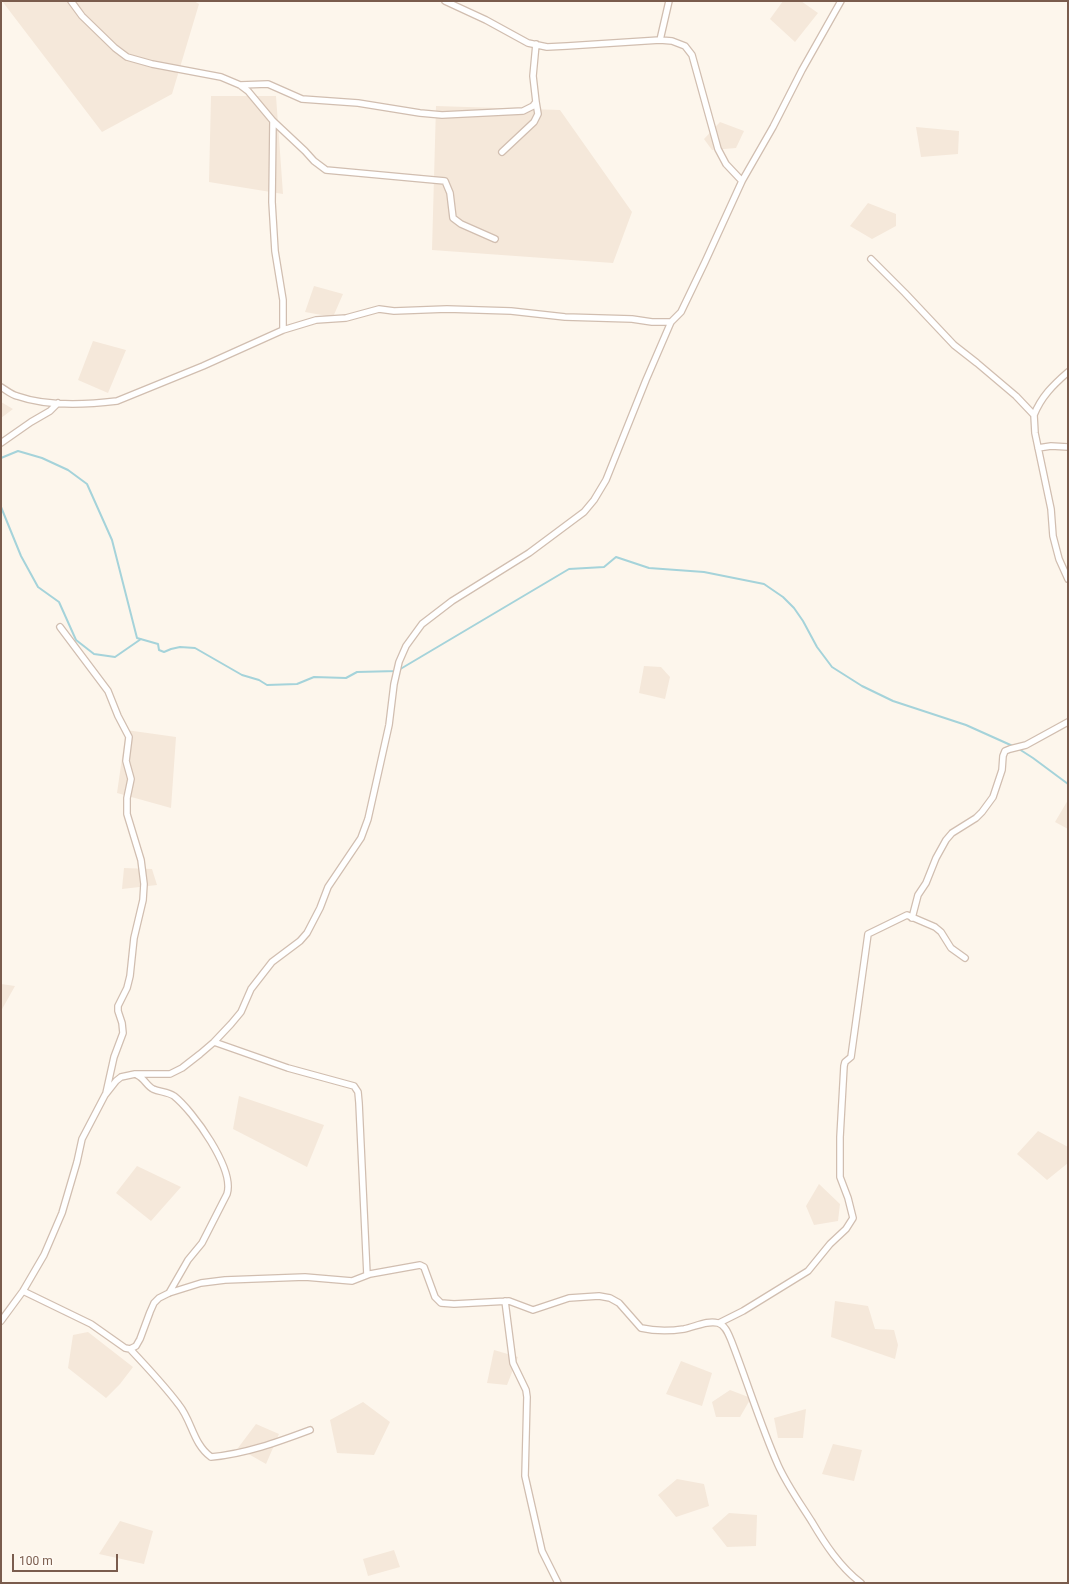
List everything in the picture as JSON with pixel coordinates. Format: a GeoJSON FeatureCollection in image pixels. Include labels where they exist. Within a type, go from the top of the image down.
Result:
{"type":"FeatureCollection","features":[{"type":"Feature","properties":{"kind":"street"},"geometry":{"type":"LineString","coordinates":[[71,1],[87,21],[115,48],[127,57],[152,64],[221,77],[240,85],[248,91],[274,121],[314,161],[326,170],[445,181],[450,193],[453,218],[461,224],[495,239]]}},
{"type":"Feature","properties":{"kind":"street"},"geometry":{"type":"LineString","coordinates":[[445,1],[486,20],[528,43],[547,47],[660,40],[672,41],[685,46],[692,55],[718,149],[726,164],[742,181]]}},
{"type":"Feature","properties":{"kind":"street"},"geometry":{"type":"LineString","coordinates":[[660,40],[669,1]]}},
{"type":"Feature","properties":{"kind":"street"},"geometry":{"type":"LineString","coordinates":[[1,1321],[23,1291],[44,1255],[62,1213],[82,1139],[105,1095],[116,1081],[121,1077],[135,1074],[165,1074],[175,1072],[214,1042],[241,1012],[251,989],[265,970],[272,962],[300,941],[307,933],[320,908],[328,887],[361,838],[368,819],[389,725],[394,684],[398,666],[406,646],[422,624],[452,601],[529,553],[584,512],[594,500],[606,480],[671,322],[681,312],[742,181],[841,1]]}},
{"type":"Feature","properties":{"kind":"street"},"geometry":{"type":"LineString","coordinates":[[502,152],[534,122],[538,114],[533,76],[536,44]]}},
{"type":"Feature","properties":{"kind":"street"},"geometry":{"type":"LineString","coordinates":[[240,85],[268,84],[302,99],[358,103],[442,115],[523,111],[533,106],[536,102]]}},
{"type":"Feature","properties":{"kind":"street"},"geometry":{"type":"LineString","coordinates":[[274,121],[272,202],[275,251],[283,300],[283,330]]}},
{"type":"Feature","properties":{"kind":"street"},"geometry":{"type":"LineString","coordinates":[[871,259],[954,346],[977,363],[1016,396],[1034,415]]}},
{"type":"Feature","properties":{"kind":"street"},"geometry":{"type":"LineString","coordinates":[[1,387],[16,396],[33,400],[58,403],[117,401],[203,366],[283,330],[316,320],[346,318],[379,309],[394,311],[447,309],[512,310],[566,317],[671,322]]}},
{"type":"Feature","properties":{"kind":"street"},"geometry":{"type":"LineString","coordinates":[[1068,372],[1038,404],[1034,415],[1035,434],[1051,509],[1053,536],[1058,559],[1068,579]]}},
{"type":"Feature","properties":{"kind":"street"},"geometry":{"type":"LineString","coordinates":[[1,443],[50,411],[58,403]]}},
{"type":"Feature","properties":{"kind":"street"},"geometry":{"type":"LineString","coordinates":[[1038,448],[1051,446],[1068,447]]}},
{"type":"Feature","properties":{"kind":"street"},"geometry":{"type":"LineString","coordinates":[[60,627],[108,692],[129,737],[126,761],[131,779],[126,805],[127,814],[141,860],[144,884],[143,900],[134,938],[130,976],[127,988],[118,1006],[123,1033],[114,1057],[105,1095]]}},
{"type":"Feature","properties":{"kind":"street"},"geometry":{"type":"LineString","coordinates":[[912,918],[918,895],[926,883],[936,858],[946,840],[952,832],[980,815],[993,797],[1002,770],[1005,751],[1026,745],[1068,722]]}},
{"type":"Feature","properties":{"kind":"street"},"geometry":{"type":"LineString","coordinates":[[130,1349],[136,1346],[140,1339],[154,1303],[159,1298],[169,1293],[201,1283],[225,1280],[305,1277],[352,1281],[367,1275],[420,1265],[424,1267],[436,1297],[441,1303],[454,1304],[505,1301],[517,1303],[533,1310],[569,1298],[599,1296],[610,1298],[619,1303],[641,1328],[661,1330],[683,1329],[704,1324],[719,1323],[743,1311],[808,1271],[823,1252],[846,1230],[853,1218],[840,1176],[840,1137],[844,1066],[845,1062],[851,1057],[867,937],[869,933],[905,915],[935,927],[941,932],[951,948],[965,958]]}},
{"type":"Feature","properties":{"kind":"street"},"geometry":{"type":"LineString","coordinates":[[214,1042],[288,1068],[354,1086],[358,1092],[367,1275]]}},
{"type":"Feature","properties":{"kind":"street"},"geometry":{"type":"LineString","coordinates":[[135,1074],[143,1079],[153,1089],[174,1096],[189,1113],[215,1149],[226,1171],[228,1185],[227,1194],[202,1243],[188,1260],[169,1293]]}},
{"type":"Feature","properties":{"kind":"street"},"geometry":{"type":"LineString","coordinates":[[23,1291],[91,1324],[120,1345],[130,1349],[180,1406],[198,1444],[204,1452],[211,1457],[222,1456],[260,1447],[310,1430]]}},
{"type":"Feature","properties":{"kind":"street"},"geometry":{"type":"LineString","coordinates":[[505,1301],[513,1363],[526,1390],[527,1397],[525,1476],[542,1551],[558,1583]]}},
{"type":"Feature","properties":{"kind":"street"},"geometry":{"type":"LineString","coordinates":[[719,1323],[726,1330],[731,1340],[761,1423],[788,1484],[833,1554],[848,1571],[862,1583]]}},
{"type":"Feature","properties":{"kind":"shaded area"},"geometry":{"type":"Polygon","coordinates":[[[2,1],[194,1],[199,4],[172,94],[102,132],[2,1]]]}},
{"type":"Feature","properties":{"kind":"shaded area"},"geometry":{"type":"Polygon","coordinates":[[[783,1],[801,1],[818,13],[795,42],[770,19],[783,1]]]}},
{"type":"Feature","properties":{"kind":"shaded area"},"geometry":{"type":"Polygon","coordinates":[[[211,96],[276,96],[283,194],[209,182],[211,96]]]}},
{"type":"Feature","properties":{"kind":"shaded area"},"geometry":{"type":"Polygon","coordinates":[[[436,106],[560,110],[632,212],[613,263],[432,250],[436,106]]]}},
{"type":"Feature","properties":{"kind":"shaded area"},"geometry":{"type":"Polygon","coordinates":[[[720,122],[744,131],[736,148],[712,150],[704,139],[720,122]]]}},
{"type":"Feature","properties":{"kind":"shaded area"},"geometry":{"type":"Polygon","coordinates":[[[916,127],[959,131],[958,154],[921,157],[916,127]]]}},
{"type":"Feature","properties":{"kind":"shaded area"},"geometry":{"type":"Polygon","coordinates":[[[868,203],[896,214],[896,226],[872,239],[850,226],[868,203]]]}},
{"type":"Feature","properties":{"kind":"shaded area"},"geometry":{"type":"Polygon","coordinates":[[[314,286],[343,294],[333,317],[305,312],[314,286]]]}},
{"type":"Feature","properties":{"kind":"shaded area"},"geometry":{"type":"Polygon","coordinates":[[[93,341],[126,350],[108,393],[78,380],[93,341]]]}},
{"type":"Feature","properties":{"kind":"shaded area"},"geometry":{"type":"Polygon","coordinates":[[[1,402],[13,409],[1,418],[1,402]]]}},
{"type":"Feature","properties":{"kind":"shaded area"},"geometry":{"type":"Polygon","coordinates":[[[644,666],[661,667],[670,677],[665,699],[639,693],[644,666]]]}},
{"type":"Feature","properties":{"kind":"shaded area"},"geometry":{"type":"Polygon","coordinates":[[[126,730],[176,737],[171,808],[117,793],[126,730]]]}},
{"type":"Feature","properties":{"kind":"shaded area"},"geometry":{"type":"Polygon","coordinates":[[[1068,800],[1068,829],[1055,822],[1068,800]]]}},
{"type":"Feature","properties":{"kind":"shaded area"},"geometry":{"type":"Polygon","coordinates":[[[124,868],[152,869],[157,885],[122,889],[124,868]]]}},
{"type":"Feature","properties":{"kind":"shaded area"},"geometry":{"type":"Polygon","coordinates":[[[1,984],[15,986],[1,1011],[1,984]]]}},
{"type":"Feature","properties":{"kind":"shaded area"},"geometry":{"type":"Polygon","coordinates":[[[239,1096],[324,1125],[307,1167],[233,1129],[239,1096]]]}},
{"type":"Feature","properties":{"kind":"shaded area"},"geometry":{"type":"Polygon","coordinates":[[[1038,1131],[1068,1147],[1068,1163],[1047,1180],[1017,1154],[1038,1131]]]}},
{"type":"Feature","properties":{"kind":"shaded area"},"geometry":{"type":"Polygon","coordinates":[[[137,1166],[181,1187],[151,1221],[116,1193],[137,1166]]]}},
{"type":"Feature","properties":{"kind":"shaded area"},"geometry":{"type":"Polygon","coordinates":[[[819,1184],[840,1204],[838,1221],[814,1225],[806,1206],[819,1184]]]}},
{"type":"Feature","properties":{"kind":"shaded area"},"geometry":{"type":"Polygon","coordinates":[[[835,1301],[868,1306],[875,1329],[894,1330],[898,1345],[895,1359],[831,1337],[835,1301]]]}},
{"type":"Feature","properties":{"kind":"shaded area"},"geometry":{"type":"Polygon","coordinates":[[[88,1332],[133,1367],[120,1384],[106,1398],[68,1368],[73,1335],[88,1332]]]}},
{"type":"Feature","properties":{"kind":"shaded area"},"geometry":{"type":"Polygon","coordinates":[[[494,1350],[518,1357],[507,1385],[487,1383],[494,1350]]]}},
{"type":"Feature","properties":{"kind":"shaded area"},"geometry":{"type":"Polygon","coordinates":[[[681,1361],[712,1373],[702,1406],[666,1394],[681,1361]]]}},
{"type":"Feature","properties":{"kind":"shaded area"},"geometry":{"type":"Polygon","coordinates":[[[730,1390],[751,1398],[740,1417],[716,1417],[712,1402],[730,1390]]]}},
{"type":"Feature","properties":{"kind":"shaded area"},"geometry":{"type":"Polygon","coordinates":[[[363,1402],[390,1422],[374,1455],[337,1453],[330,1420],[363,1402]]]}},
{"type":"Feature","properties":{"kind":"shaded area"},"geometry":{"type":"Polygon","coordinates":[[[806,1409],[803,1438],[778,1438],[774,1418],[806,1409]]]}},
{"type":"Feature","properties":{"kind":"shaded area"},"geometry":{"type":"Polygon","coordinates":[[[256,1424],[279,1434],[266,1464],[238,1448],[256,1424]]]}},
{"type":"Feature","properties":{"kind":"shaded area"},"geometry":{"type":"Polygon","coordinates":[[[833,1444],[862,1450],[854,1481],[822,1474],[833,1444]]]}},
{"type":"Feature","properties":{"kind":"shaded area"},"geometry":{"type":"Polygon","coordinates":[[[677,1479],[704,1484],[709,1506],[676,1517],[658,1495],[677,1479]]]}},
{"type":"Feature","properties":{"kind":"shaded area"},"geometry":{"type":"Polygon","coordinates":[[[729,1513],[757,1515],[756,1546],[727,1547],[712,1528],[729,1513]]]}},
{"type":"Feature","properties":{"kind":"shaded area"},"geometry":{"type":"Polygon","coordinates":[[[120,1521],[153,1531],[144,1564],[99,1554],[120,1521]]]}},
{"type":"Feature","properties":{"kind":"shaded area"},"geometry":{"type":"Polygon","coordinates":[[[394,1550],[400,1567],[368,1576],[363,1559],[394,1550]]]}},
{"type":"Feature","properties":{"kind":"waterway"},"geometry":{"type":"LineString","coordinates":[[1,458],[18,451],[42,458],[68,470],[87,484],[112,540],[137,638],[158,644],[159,650],[164,652],[180,647],[195,648],[242,675],[259,680],[267,685],[297,684],[314,677],[346,678],[357,672],[397,671],[569,569],[604,567],[616,557],[649,568],[704,572],[764,584],[783,597],[794,608],[817,647],[832,667],[862,686],[893,701],[966,725],[1015,747]]}},
{"type":"Feature","properties":{"kind":"waterway"},"geometry":{"type":"LineString","coordinates":[[1,507],[21,556],[38,587],[59,602],[76,640],[94,654],[115,657],[141,639]]}},
{"type":"Feature","properties":{"kind":"waterway"},"geometry":{"type":"LineString","coordinates":[[1019,749],[1068,784]]}}]}
